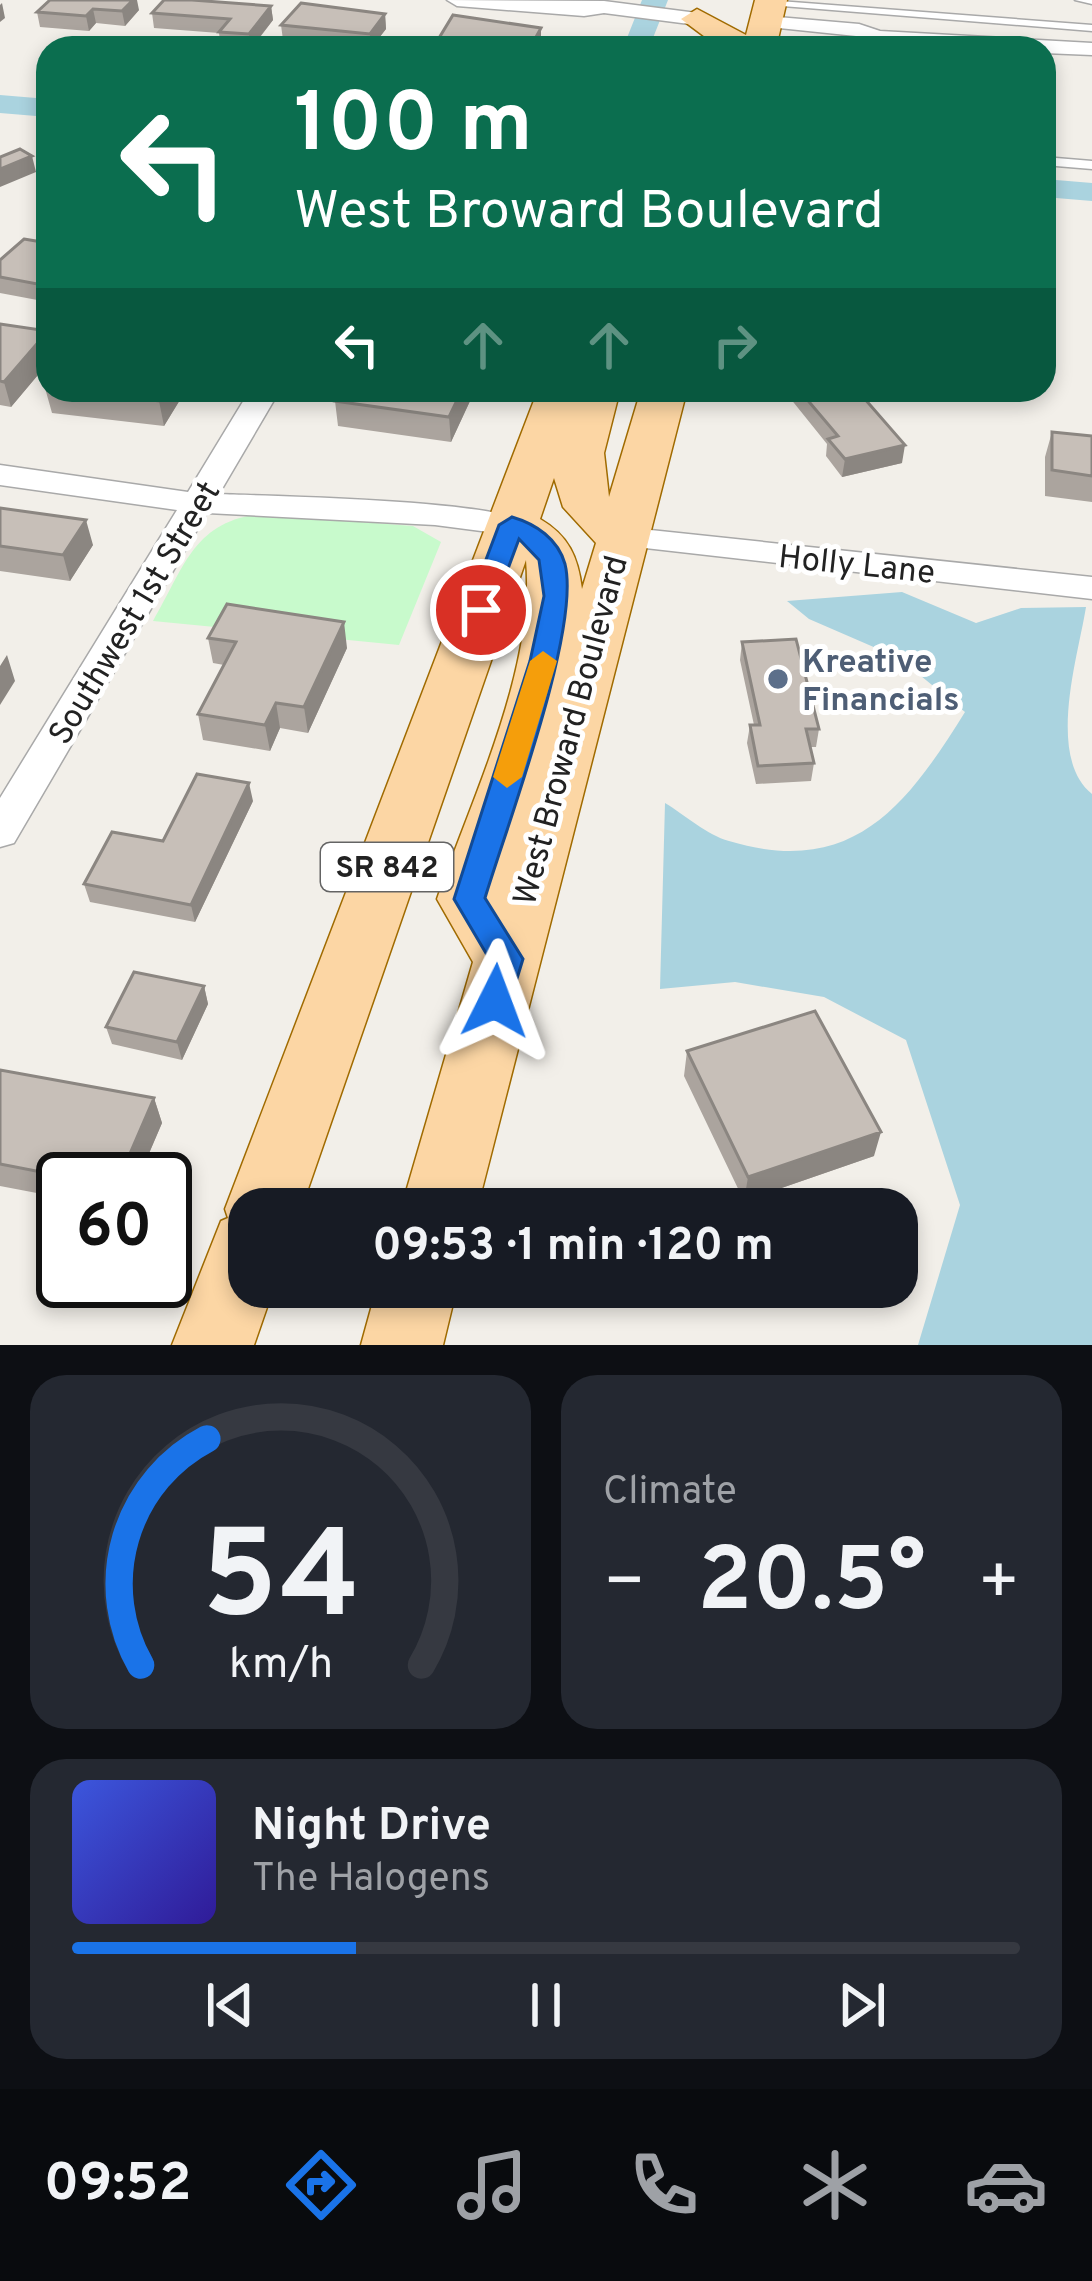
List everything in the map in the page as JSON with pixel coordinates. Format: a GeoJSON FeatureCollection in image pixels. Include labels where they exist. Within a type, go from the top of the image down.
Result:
{"type":"FeatureCollection","features":[{"type":"Feature","properties":{"kind":"main road"},"geometry":{"type":"LineString","coordinates":[[687,22],[762,26]]}},
{"type":"Feature","properties":{"kind":"main road","name":"SR 842"},"geometry":{"type":"LineString","coordinates":[[271,1188],[557,402]]}},
{"type":"Feature","properties":{"kind":"main road"},"geometry":{"type":"LineString","coordinates":[[594,402],[576,476],[593,520],[622,537]]}},
{"type":"Feature","properties":{"kind":"main road","name":"West Broward Boulevard"},"geometry":{"type":"LineString","coordinates":[[445,1188],[661,402]]}},
{"type":"Feature","properties":{"kind":"main road"},"geometry":{"type":"LineString","coordinates":[[507,959],[470,899],[543,661],[556,596],[551,560],[538,539],[512,525]]}},
{"type":"Feature","properties":{"kind":"main road"},"geometry":{"type":"LineString","coordinates":[[213,1345],[228,1304]]}},
{"type":"Feature","properties":{"kind":"main road"},"geometry":{"type":"LineString","coordinates":[[402,1345],[412,1308]]}},
{"type":"Feature","properties":{"kind":"street"},"geometry":{"type":"LineString","coordinates":[[457,0],[687,22]]}},
{"type":"Feature","properties":{"kind":"street"},"geometry":{"type":"LineString","coordinates":[[762,26],[815,36]]}},
{"type":"Feature","properties":{"kind":"street"},"geometry":{"type":"LineString","coordinates":[[1056,47],[1092,49]]}},
{"type":"Feature","properties":{"kind":"street","name":"Southwest 1st Street"},"geometry":{"type":"LineString","coordinates":[[0,832],[258,402]]}},
{"type":"Feature","properties":{"kind":"street"},"geometry":{"type":"LineString","coordinates":[[0,475],[198,503],[435,515],[512,525]]}},
{"type":"Feature","properties":{"kind":"street","name":"Holly Lane"},"geometry":{"type":"LineString","coordinates":[[622,537],[1092,588]]}},
{"type":"Feature","properties":{"kind":"lane"},"geometry":{"type":"LineString","coordinates":[[1080,0],[1092,1]]}},
{"type":"Feature","properties":{"kind":"lane"},"geometry":{"type":"LineString","coordinates":[[762,26],[1092,28]]}},
{"type":"Feature","properties":{"kind":"lane"},"geometry":{"type":"LineString","coordinates":[[1056,161],[1092,165]]}},
{"type":"Feature","properties":{"kind":"green space"},"geometry":{"type":"Polygon","coordinates":[[[260,514],[413,526],[441,542],[399,645],[153,621],[205,537],[237,519],[260,514]]]}},
{"type":"Feature","properties":{"kind":"water"},"geometry":{"type":"Polygon","coordinates":[[[902,592],[976,623],[1021,608],[1086,607],[1072,678],[1068,732],[1078,777],[1092,794],[1092,1345],[918,1345],[960,1205],[906,1040],[824,997],[735,982],[660,989],[665,803],[729,841],[772,850],[809,850],[842,841],[871,826],[897,804],[965,712],[899,658],[809,619],[787,601],[902,592]]]}},
{"type":"Feature","properties":{"kind":"building"},"geometry":{"type":"Polygon","coordinates":[[[50,0],[133,0],[122,11],[93,9],[86,16],[37,12],[50,0]]]}},
{"type":"Feature","properties":{"kind":"building"},"geometry":{"type":"Polygon","coordinates":[[[164,0],[271,6],[249,34],[219,32],[230,19],[152,13],[164,0]]]}},
{"type":"Feature","properties":{"kind":"building"},"geometry":{"type":"Polygon","coordinates":[[[301,3],[385,14],[370,34],[281,25],[301,3]]]}},
{"type":"Feature","properties":{"kind":"building"},"geometry":{"type":"Polygon","coordinates":[[[453,15],[541,28],[537,36],[440,36],[453,15]]]}},
{"type":"Feature","properties":{"kind":"building"},"geometry":{"type":"Polygon","coordinates":[[[20,149],[32,156],[0,169],[0,157],[20,149]]]}},
{"type":"Feature","properties":{"kind":"building"},"geometry":{"type":"Polygon","coordinates":[[[24,239],[36,241],[36,284],[0,277],[0,260],[24,239]]]}},
{"type":"Feature","properties":{"kind":"building"},"geometry":{"type":"Polygon","coordinates":[[[0,324],[36,329],[36,345],[0,381],[0,324]]]}},
{"type":"Feature","properties":{"kind":"building"},"geometry":{"type":"Polygon","coordinates":[[[342,402],[456,402],[449,417],[342,402]]]}},
{"type":"Feature","properties":{"kind":"building"},"geometry":{"type":"Polygon","coordinates":[[[809,402],[867,402],[905,445],[845,459],[828,439],[838,436],[809,402]]]}},
{"type":"Feature","properties":{"kind":"building"},"geometry":{"type":"Polygon","coordinates":[[[1052,432],[1092,436],[1092,476],[1052,470],[1052,432]]]}},
{"type":"Feature","properties":{"kind":"building"},"geometry":{"type":"Polygon","coordinates":[[[0,508],[86,520],[63,555],[0,546],[0,508]]]}},
{"type":"Feature","properties":{"kind":"building"},"geometry":{"type":"Polygon","coordinates":[[[227,604],[344,622],[304,707],[276,703],[265,725],[198,714],[236,642],[208,638],[227,604]]]}},
{"type":"Feature","properties":{"kind":"building"},"geometry":{"type":"Polygon","coordinates":[[[796,639],[819,729],[806,729],[814,763],[758,766],[750,725],[760,725],[742,642],[796,639]]]}},
{"type":"Feature","properties":{"kind":"building"},"geometry":{"type":"Polygon","coordinates":[[[197,774],[249,783],[191,905],[84,884],[112,832],[163,841],[197,774]]]}},
{"type":"Feature","properties":{"kind":"building"},"geometry":{"type":"Polygon","coordinates":[[[134,972],[204,986],[177,1042],[106,1027],[134,972]]]}},
{"type":"Feature","properties":{"kind":"building"},"geometry":{"type":"Polygon","coordinates":[[[815,1011],[881,1132],[748,1177],[687,1051],[815,1011]]]}},
{"type":"Feature","properties":{"kind":"building"},"geometry":{"type":"Polygon","coordinates":[[[0,1070],[154,1098],[131,1152],[36,1152],[36,1171],[0,1164],[0,1070]]]}},
{"type":"Feature","properties":{"kind":"waterway"},"geometry":{"type":"LineString","coordinates":[[641,36],[655,0]]}},
{"type":"Feature","properties":{"kind":"waterway"},"geometry":{"type":"LineString","coordinates":[[0,104],[36,107]]}},
{"type":"Feature","properties":{"kind":"waterway"},"geometry":{"type":"LineString","coordinates":[[1056,189],[1092,192]]}},
{"type":"Feature","properties":{"kind":"slow traffic"},"geometry":{"type":"LineString","coordinates":[[507,777],[543,661]]}},
{"type":"Feature","properties":{"kind":"place","name":"Kreative Financials"},"geometry":{"type":"Point","coordinates":[778,679]}},
{"type":"Feature","properties":{"kind":"route"},"geometry":{"type":"LineString","coordinates":[[481,610],[512,525],[538,539],[551,560],[556,596],[543,661],[470,899],[507,959],[495,1001]]}}]}
